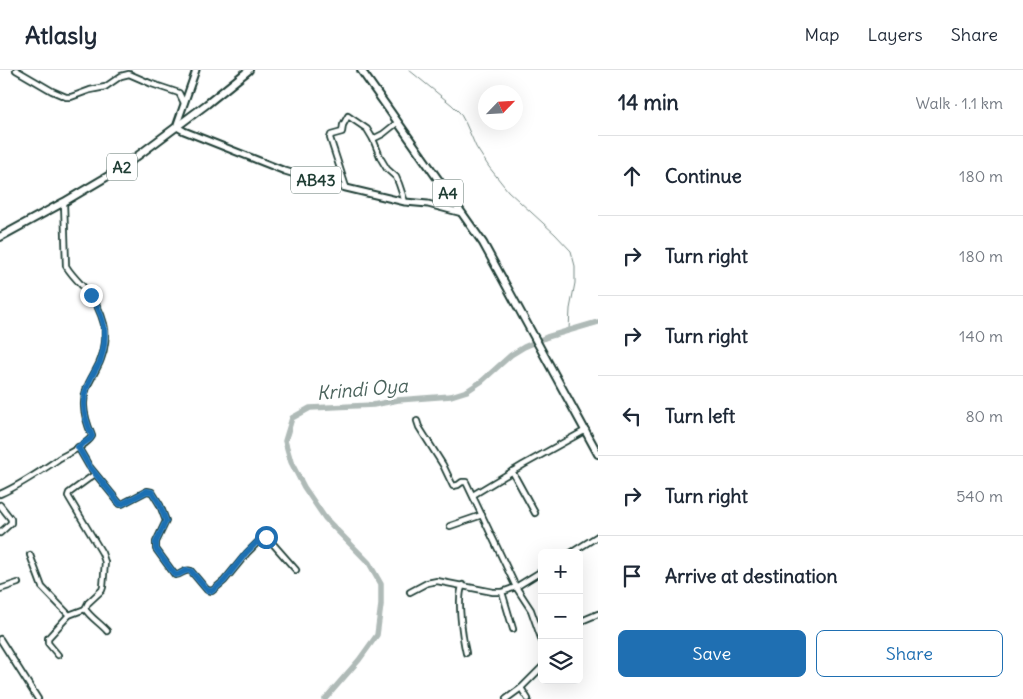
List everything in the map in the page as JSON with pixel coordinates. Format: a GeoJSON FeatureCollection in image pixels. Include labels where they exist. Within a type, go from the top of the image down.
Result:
{"type":"FeatureCollection","features":[{"type":"Feature","properties":{"kind":"highway","name":"A2"},"geometry":{"type":"LineString","coordinates":[[0,237],[120,169],[249,70]]}},
{"type":"Feature","properties":{"kind":"highway","name":"A4"},"geometry":{"type":"LineString","coordinates":[[361,70],[484,243],[598,454]]}},
{"type":"Feature","properties":{"kind":"main road"},"geometry":{"type":"LineString","coordinates":[[176,127],[196,70]]}},
{"type":"Feature","properties":{"kind":"main road","name":"AB43"},"geometry":{"type":"LineString","coordinates":[[176,127],[285,171],[321,182],[462,213]]}},
{"type":"Feature","properties":{"kind":"street"},"geometry":{"type":"LineString","coordinates":[[16,70],[66,97],[105,87],[121,76],[129,74],[179,93],[184,103]]}},
{"type":"Feature","properties":{"kind":"street"},"geometry":{"type":"LineString","coordinates":[[346,187],[330,138],[331,135],[342,132],[343,125],[348,116],[367,129],[387,169],[396,177],[405,202]]}},
{"type":"Feature","properties":{"kind":"street"},"geometry":{"type":"LineString","coordinates":[[373,139],[398,122]]}},
{"type":"Feature","properties":{"kind":"street"},"geometry":{"type":"LineString","coordinates":[[0,494],[18,485],[92,436],[85,416],[85,391],[101,360],[105,340],[105,326],[91,295],[69,272],[66,266],[64,202]]}},
{"type":"Feature","properties":{"kind":"street"},"geometry":{"type":"LineString","coordinates":[[417,420],[419,427],[453,486],[455,487],[464,482],[473,495],[516,587],[531,610],[541,639]]}},
{"type":"Feature","properties":{"kind":"street"},"geometry":{"type":"LineString","coordinates":[[473,495],[586,430]]}},
{"type":"Feature","properties":{"kind":"street"},"geometry":{"type":"LineString","coordinates":[[78,447],[96,474],[120,504],[147,491],[152,492],[160,505],[166,521],[156,542],[156,549],[175,575],[178,576],[186,570],[191,571],[207,590],[212,591],[224,581],[246,553],[264,536],[296,570]]}},
{"type":"Feature","properties":{"kind":"street"},"geometry":{"type":"LineString","coordinates":[[512,471],[535,513]]}},
{"type":"Feature","properties":{"kind":"street"},"geometry":{"type":"LineString","coordinates":[[58,655],[48,640],[69,615],[85,609],[88,603],[102,590],[105,562],[102,553],[68,496],[69,493],[96,474]]}},
{"type":"Feature","properties":{"kind":"street"},"geometry":{"type":"LineString","coordinates":[[0,505],[2,512],[11,519],[11,523],[0,532]]}},
{"type":"Feature","properties":{"kind":"street"},"geometry":{"type":"LineString","coordinates":[[450,526],[482,515]]}},
{"type":"Feature","properties":{"kind":"street"},"geometry":{"type":"LineString","coordinates":[[577,549],[598,536]]}},
{"type":"Feature","properties":{"kind":"street"},"geometry":{"type":"LineString","coordinates":[[30,555],[40,583],[69,615]]}},
{"type":"Feature","properties":{"kind":"street"},"geometry":{"type":"LineString","coordinates":[[410,592],[427,583],[437,581],[493,592],[502,592],[516,587],[538,573]]}},
{"type":"Feature","properties":{"kind":"street"},"geometry":{"type":"LineString","coordinates":[[0,589],[18,583]]}},
{"type":"Feature","properties":{"kind":"street"},"geometry":{"type":"LineString","coordinates":[[463,585],[460,603],[463,641],[466,653]]}},
{"type":"Feature","properties":{"kind":"street"},"geometry":{"type":"LineString","coordinates":[[502,592],[513,629]]}},
{"type":"Feature","properties":{"kind":"street"},"geometry":{"type":"LineString","coordinates":[[85,609],[107,631]]}},
{"type":"Feature","properties":{"kind":"street"},"geometry":{"type":"LineString","coordinates":[[583,620],[598,614]]}},
{"type":"Feature","properties":{"kind":"street"},"geometry":{"type":"LineString","coordinates":[[0,639],[38,699]]}},
{"type":"Feature","properties":{"kind":"street"},"geometry":{"type":"LineString","coordinates":[[506,699],[521,688],[538,671]]}},
{"type":"Feature","properties":{"kind":"street"},"geometry":{"type":"LineString","coordinates":[[521,688],[528,699]]}},
{"type":"Feature","properties":{"kind":"waterway"},"geometry":{"type":"LineString","coordinates":[[409,70],[460,113],[476,147],[508,191],[571,251],[575,266],[575,283],[570,309],[569,330]]}},
{"type":"Feature","properties":{"kind":"waterway","name":"Krindi Oya"},"geometry":{"type":"LineString","coordinates":[[325,699],[359,660],[377,635],[381,605],[381,584],[369,563],[325,518],[304,487],[291,462],[285,441],[292,418],[310,408],[373,405],[398,400],[451,396],[467,391],[482,381],[511,355],[524,347],[547,337],[598,322]]}},
{"type":"Feature","properties":{"kind":"route"},"geometry":{"type":"LineString","coordinates":[[91,295],[105,326],[105,340],[101,360],[85,391],[85,416],[92,436],[78,447],[89,466],[120,504],[147,491],[152,492],[160,505],[166,521],[156,542],[156,549],[172,573],[178,576],[186,570],[191,571],[207,590],[212,591],[224,581],[246,553],[261,538],[266,537]]}}]}
